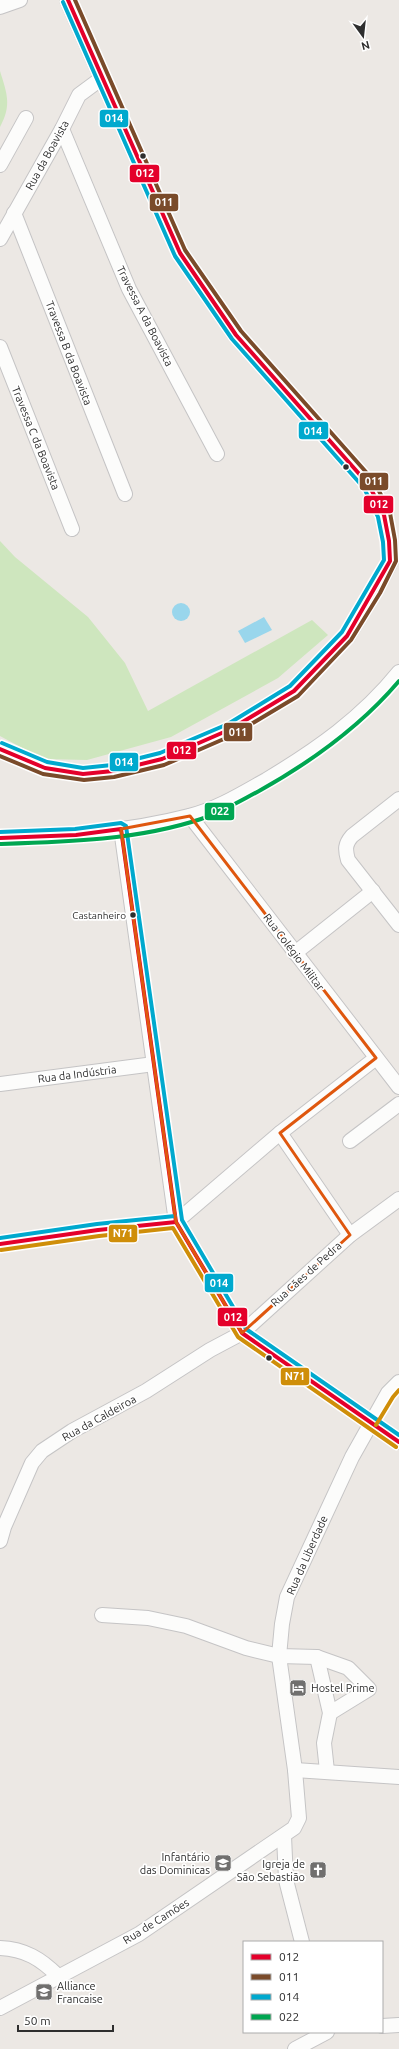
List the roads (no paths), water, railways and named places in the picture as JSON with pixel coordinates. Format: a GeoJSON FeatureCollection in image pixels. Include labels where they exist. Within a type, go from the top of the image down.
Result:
{"type":"FeatureCollection","features":[{"type":"Feature","properties":{"kind":"main road"},"geometry":{"type":"LineString","coordinates":[[0,749],[45,768],[83,774],[112,771],[162,759],[231,729],[294,691],[347,636],[390,561],[389,540],[384,515],[369,485],[236,335],[180,253],[68,0]]}},
{"type":"Feature","properties":{"kind":"street"},"geometry":{"type":"LineString","coordinates":[[0,7],[20,0]]}},
{"type":"Feature","properties":{"kind":"street","name":"Rua da Boavista"},"geometry":{"type":"LineString","coordinates":[[0,239],[62,130],[79,95],[102,78]]}},
{"type":"Feature","properties":{"kind":"street"},"geometry":{"type":"LineString","coordinates":[[0,165],[26,118]]}},
{"type":"Feature","properties":{"kind":"street","name":"Travessa A da Boavista"},"geometry":{"type":"LineString","coordinates":[[62,130],[129,289],[217,454]]}},
{"type":"Feature","properties":{"kind":"street","name":"Travessa B da Boavista"},"geometry":{"type":"LineString","coordinates":[[14,213],[125,494]]}},
{"type":"Feature","properties":{"kind":"street","name":"Travessa C da Boavista"},"geometry":{"type":"LineString","coordinates":[[0,347],[72,529]]}},
{"type":"Feature","properties":{"kind":"street"},"geometry":{"type":"LineString","coordinates":[[0,838],[65,836],[121,829],[190,816],[236,797],[299,759],[338,732],[365,710],[399,672]]}},
{"type":"Feature","properties":{"kind":"street"},"geometry":{"type":"LineString","coordinates":[[399,800],[352,836],[347,842],[345,850],[348,860],[399,925]]}},
{"type":"Feature","properties":{"kind":"street","name":"Rua Colégio Militar"},"geometry":{"type":"LineString","coordinates":[[190,816],[399,1087]]}},
{"type":"Feature","properties":{"kind":"street"},"geometry":{"type":"LineString","coordinates":[[121,829],[176,1222],[242,1333],[399,1442]]}},
{"type":"Feature","properties":{"kind":"street"},"geometry":{"type":"LineString","coordinates":[[295,953],[373,891]]}},
{"type":"Feature","properties":{"kind":"street"},"geometry":{"type":"LineString","coordinates":[[0,1244],[98,1230],[176,1222],[280,1133],[376,1058]]}},
{"type":"Feature","properties":{"kind":"street","name":"Rua da Indústria"},"geometry":{"type":"LineString","coordinates":[[0,1084],[154,1064]]}},
{"type":"Feature","properties":{"kind":"street"},"geometry":{"type":"LineString","coordinates":[[350,1141],[399,1104]]}},
{"type":"Feature","properties":{"kind":"street","name":"Rua Cães de Pedra"},"geometry":{"type":"LineString","coordinates":[[242,1333],[350,1235],[280,1133]]}},
{"type":"Feature","properties":{"kind":"street"},"geometry":{"type":"LineString","coordinates":[[350,1235],[399,1199]]}},
{"type":"Feature","properties":{"kind":"street","name":"Rua da Caldeiroa"},"geometry":{"type":"LineString","coordinates":[[0,1542],[4,1527],[32,1463],[42,1451],[72,1431],[146,1391],[210,1350],[242,1333]]}},
{"type":"Feature","properties":{"kind":"street","name":"Rua da Liberdade"},"geometry":{"type":"LineString","coordinates":[[284,1836],[294,1828],[299,1818],[295,1770],[279,1656],[282,1624],[287,1597],[318,1528],[371,1422],[388,1393],[399,1382]]}},
{"type":"Feature","properties":{"kind":"street"},"geometry":{"type":"LineString","coordinates":[[102,1615],[148,1618],[186,1626],[246,1648],[279,1656],[317,1658],[348,1668],[368,1689],[330,1713]]}},
{"type":"Feature","properties":{"kind":"street"},"geometry":{"type":"LineString","coordinates":[[317,1658],[330,1713],[324,1743],[327,1771]]}},
{"type":"Feature","properties":{"kind":"street"},"geometry":{"type":"LineString","coordinates":[[295,1770],[399,1777]]}},
{"type":"Feature","properties":{"kind":"street"},"geometry":{"type":"LineString","coordinates":[[284,1836],[286,1880],[302,1941]]}},
{"type":"Feature","properties":{"kind":"street","name":"Rua de Camões"},"geometry":{"type":"LineString","coordinates":[[0,2008],[139,1934],[284,1836]]}},
{"type":"Feature","properties":{"kind":"street"},"geometry":{"type":"LineString","coordinates":[[0,1948],[17,1950],[42,1961],[58,1976]]}},
{"type":"Feature","properties":{"kind":"street"},"geometry":{"type":"LineString","coordinates":[[383,2026],[399,2025]]}},
{"type":"Feature","properties":{"kind":"street"},"geometry":{"type":"LineString","coordinates":[[295,2049],[325,2033]]}},
{"type":"Feature","properties":{"kind":"water"},"geometry":{"type":"Polygon","coordinates":[[[181,603],[187,606],[190,612],[187,618],[181,621],[175,618],[172,612],[175,606],[181,603]]]}},
{"type":"Feature","properties":{"kind":"water"},"geometry":{"type":"Polygon","coordinates":[[[264,617],[272,630],[245,643],[238,631],[264,617]]]}},
{"type":"Feature","properties":{"kind":"place","name":"Castanheiro"},"geometry":{"type":"Point","coordinates":[133,915]}},
{"type":"Feature","properties":{"kind":"place","name":"Hostel Prime"},"geometry":{"type":"Point","coordinates":[298,1688]}},
{"type":"Feature","properties":{"kind":"place","name":"Infantário das Dominicas"},"geometry":{"type":"Point","coordinates":[223,1863]}},
{"type":"Feature","properties":{"kind":"place","name":"Igreja de São Sebastião"},"geometry":{"type":"Point","coordinates":[318,1870]}},
{"type":"Feature","properties":{"kind":"place","name":"Alliance Francaise"},"geometry":{"type":"Point","coordinates":[44,1992]}}]}
